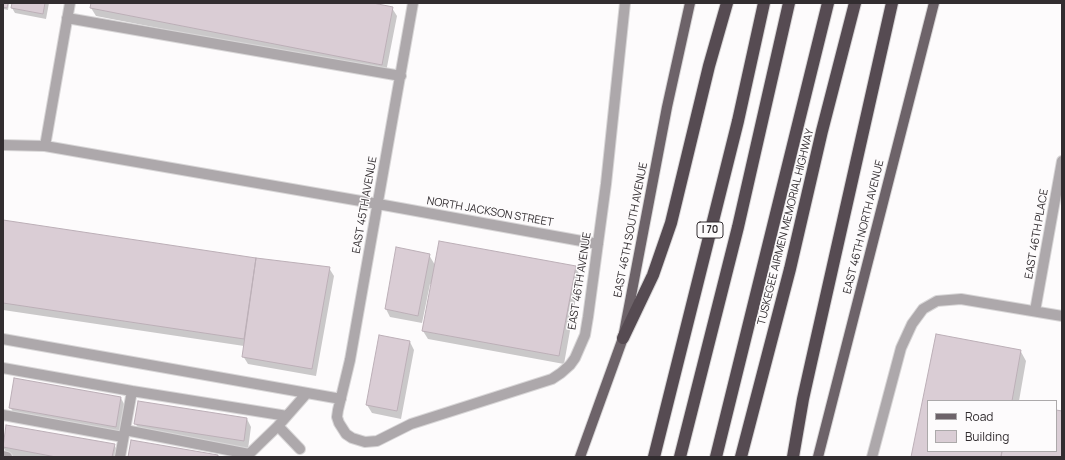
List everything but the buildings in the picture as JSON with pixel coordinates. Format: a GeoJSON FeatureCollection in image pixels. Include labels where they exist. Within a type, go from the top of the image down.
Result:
{"type":"FeatureCollection","features":[{"type":"Feature","properties":{"kind":"highway"},"geometry":{"type":"LineString","coordinates":[[623,338],[653,275],[671,223],[709,66],[727,3]]}},
{"type":"Feature","properties":{"kind":"highway","name":"I 70"},"geometry":{"type":"LineString","coordinates":[[654,457],[738,121],[764,3]]}},
{"type":"Feature","properties":{"kind":"highway"},"geometry":{"type":"LineString","coordinates":[[680,457],[740,220],[789,3]]}},
{"type":"Feature","properties":{"kind":"highway"},"geometry":{"type":"LineString","coordinates":[[716,457],[828,3]]}},
{"type":"Feature","properties":{"kind":"highway","name":"TUSKEGEE AIRMEN MEMORIAL HIGHWAY"},"geometry":{"type":"LineString","coordinates":[[741,457],[786,284],[822,131],[855,3]]}},
{"type":"Feature","properties":{"kind":"highway"},"geometry":{"type":"LineString","coordinates":[[793,457],[810,362],[892,3]]}},
{"type":"Feature","properties":{"kind":"main road","name":"EAST 46TH SOUTH AVENUE"},"geometry":{"type":"LineString","coordinates":[[580,457],[623,338],[667,106],[690,3]]}},
{"type":"Feature","properties":{"kind":"main road","name":"EAST 46TH NORTH AVENUE"},"geometry":{"type":"LineString","coordinates":[[818,457],[934,3]]}},
{"type":"Feature","properties":{"kind":"street"},"geometry":{"type":"LineString","coordinates":[[45,146],[70,3]]}},
{"type":"Feature","properties":{"kind":"street","name":"EAST 45TH AVENUE"},"geometry":{"type":"LineString","coordinates":[[338,410],[350,360],[413,3]]}},
{"type":"Feature","properties":{"kind":"street","name":"EAST 46TH AVENUE"},"geometry":{"type":"LineString","coordinates":[[338,410],[337,417],[339,423],[346,434],[358,441],[371,442],[383,438],[411,424],[540,384],[562,373],[570,365],[585,335],[607,176],[625,3]]}},
{"type":"Feature","properties":{"kind":"street"},"geometry":{"type":"LineString","coordinates":[[67,18],[401,76]]}},
{"type":"Feature","properties":{"kind":"street","name":"NORTH JACKSON STREET"},"geometry":{"type":"LineString","coordinates":[[3,145],[45,146],[598,244]]}},
{"type":"Feature","properties":{"kind":"street","name":"EAST 46TH PLACE"},"geometry":{"type":"LineString","coordinates":[[1035,312],[1062,161]]}},
{"type":"Feature","properties":{"kind":"street"},"geometry":{"type":"LineString","coordinates":[[872,457],[900,348],[912,324],[923,309],[936,301],[961,299],[1062,316]]}},
{"type":"Feature","properties":{"kind":"street"},"geometry":{"type":"LineString","coordinates":[[3,339],[341,399]]}},
{"type":"Feature","properties":{"kind":"street"},"geometry":{"type":"LineString","coordinates":[[3,369],[287,416]]}},
{"type":"Feature","properties":{"kind":"street"},"geometry":{"type":"LineString","coordinates":[[120,457],[132,391]]}},
{"type":"Feature","properties":{"kind":"street"},"geometry":{"type":"LineString","coordinates":[[3,416],[124,434],[248,455],[278,426],[307,393]]}},
{"type":"Feature","properties":{"kind":"street"},"geometry":{"type":"LineString","coordinates":[[278,426],[300,449]]}},
{"type":"Feature","properties":{"kind":"street"},"geometry":{"type":"LineString","coordinates":[[3,456],[7,457]]}}]}
